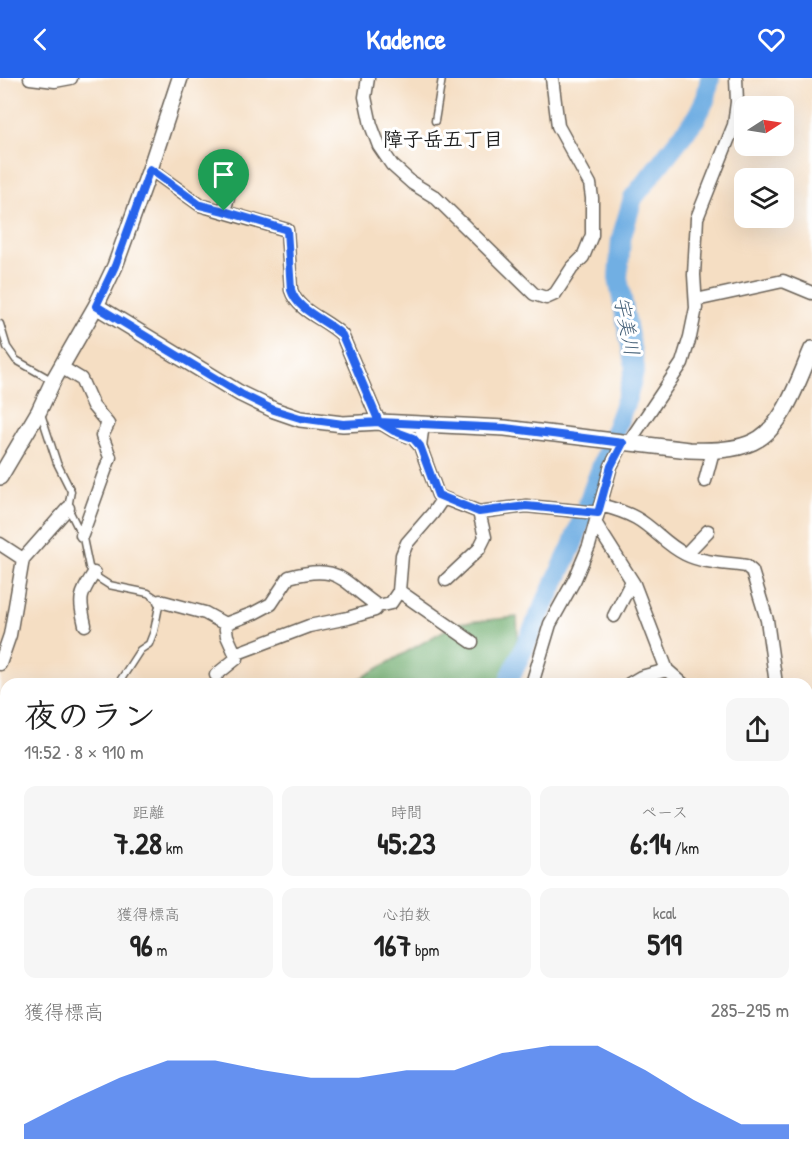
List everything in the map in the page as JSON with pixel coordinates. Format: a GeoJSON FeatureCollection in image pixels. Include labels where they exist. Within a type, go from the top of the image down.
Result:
{"type":"FeatureCollection","features":[{"type":"Feature","properties":{"kind":"street"},"geometry":{"type":"LineString","coordinates":[[30,78],[56,81],[71,78]]}},
{"type":"Feature","properties":{"kind":"street"},"geometry":{"type":"LineString","coordinates":[[0,477],[39,411],[115,266],[180,78]]}},
{"type":"Feature","properties":{"kind":"street"},"geometry":{"type":"LineString","coordinates":[[368,78],[365,97],[371,125],[379,146],[392,165],[412,183],[435,197],[534,294],[546,298],[555,294],[583,256],[592,235],[590,184],[558,126],[552,78]]}},
{"type":"Feature","properties":{"kind":"street"},"geometry":{"type":"LineString","coordinates":[[534,678],[550,624],[575,579],[611,466],[624,443],[682,363],[696,308],[694,246],[697,218],[734,125],[737,102],[736,78]]}},
{"type":"Feature","properties":{"kind":"street"},"geometry":{"type":"LineString","coordinates":[[150,169],[200,205],[287,230],[291,290],[294,299],[342,335],[379,422],[413,438],[420,446],[438,495],[479,512],[526,506],[576,509],[636,518],[668,544],[686,554],[696,558],[746,566],[752,571],[767,620],[775,678]]}},
{"type":"Feature","properties":{"kind":"street"},"geometry":{"type":"LineString","coordinates":[[224,211],[236,171]]}},
{"type":"Feature","properties":{"kind":"street"},"geometry":{"type":"LineString","coordinates":[[696,300],[783,281],[812,292]]}},
{"type":"Feature","properties":{"kind":"street"},"geometry":{"type":"LineString","coordinates":[[96,306],[241,394],[274,410],[300,418],[343,424],[423,423],[505,428],[689,450],[713,451],[754,442],[776,425],[812,349]]}},
{"type":"Feature","properties":{"kind":"street"},"geometry":{"type":"LineString","coordinates":[[57,374],[81,379],[93,406],[108,424],[102,436],[110,457],[82,535]]}},
{"type":"Feature","properties":{"kind":"street"},"geometry":{"type":"LineString","coordinates":[[420,446],[423,423]]}},
{"type":"Feature","properties":{"kind":"street"},"geometry":{"type":"LineString","coordinates":[[705,481],[713,451]]}},
{"type":"Feature","properties":{"kind":"street"},"geometry":{"type":"LineString","coordinates":[[235,654],[309,626],[348,618],[391,603],[399,591],[402,555],[407,543],[443,498]]}},
{"type":"Feature","properties":{"kind":"street"},"geometry":{"type":"LineString","coordinates":[[0,664],[10,635],[22,559],[68,508]]}},
{"type":"Feature","properties":{"kind":"street"},"geometry":{"type":"LineString","coordinates":[[446,579],[480,549],[485,537],[479,512]]}},
{"type":"Feature","properties":{"kind":"street"},"geometry":{"type":"LineString","coordinates":[[597,513],[632,581],[667,669],[677,678]]}},
{"type":"Feature","properties":{"kind":"street"},"geometry":{"type":"LineString","coordinates":[[686,554],[708,531]]}},
{"type":"Feature","properties":{"kind":"street"},"geometry":{"type":"LineString","coordinates":[[0,544],[22,559]]}},
{"type":"Feature","properties":{"kind":"street"},"geometry":{"type":"LineString","coordinates":[[85,625],[80,603],[81,594],[94,573]]}},
{"type":"Feature","properties":{"kind":"street"},"geometry":{"type":"LineString","coordinates":[[160,601],[205,613],[225,624],[271,604],[289,577],[304,573],[332,573],[351,583],[378,606]]}},
{"type":"Feature","properties":{"kind":"street"},"geometry":{"type":"LineString","coordinates":[[614,616],[632,581]]}},
{"type":"Feature","properties":{"kind":"street"},"geometry":{"type":"LineString","coordinates":[[399,591],[472,642]]}},
{"type":"Feature","properties":{"kind":"street"},"geometry":{"type":"LineString","coordinates":[[216,675],[237,658],[227,636],[225,624]]}},
{"type":"Feature","properties":{"kind":"street"},"geometry":{"type":"LineString","coordinates":[[639,678],[667,669]]}},
{"type":"Feature","properties":{"kind":"lane"},"geometry":{"type":"LineString","coordinates":[[435,121],[442,78]]}},
{"type":"Feature","properties":{"kind":"lane"},"geometry":{"type":"LineString","coordinates":[[0,324],[7,347],[16,360],[57,374]]}},
{"type":"Feature","properties":{"kind":"lane"},"geometry":{"type":"LineString","coordinates":[[39,411],[57,463],[71,491],[68,508],[82,535],[89,567],[98,578],[109,585],[148,593],[160,601],[149,644],[140,650],[122,678]]}},
{"type":"Feature","properties":{"kind":"green space"},"geometry":{"type":"Polygon","coordinates":[[[517,617],[518,637],[508,678],[361,678],[457,623],[517,617]]]}},
{"type":"Feature","properties":{"kind":"waterway","name":"宇美川"},"geometry":{"type":"LineString","coordinates":[[510,678],[572,546],[628,395],[635,368],[618,278],[621,239],[633,198],[696,118],[706,98],[710,78]]}},
{"type":"Feature","properties":{"kind":"district","name":"障子岳五丁目"},"geometry":{"type":"Point","coordinates":[443,139]}},
{"type":"Feature","properties":{"kind":"route"},"geometry":{"type":"LineString","coordinates":[[224,211],[200,205],[150,169],[115,266],[96,306],[241,394],[274,410],[300,418],[343,424],[379,422],[505,428],[623,443],[611,466],[598,513],[526,506],[479,512],[438,495],[420,446],[413,438],[379,422],[342,335],[294,299],[291,290],[287,230],[224,211]]}}]}
